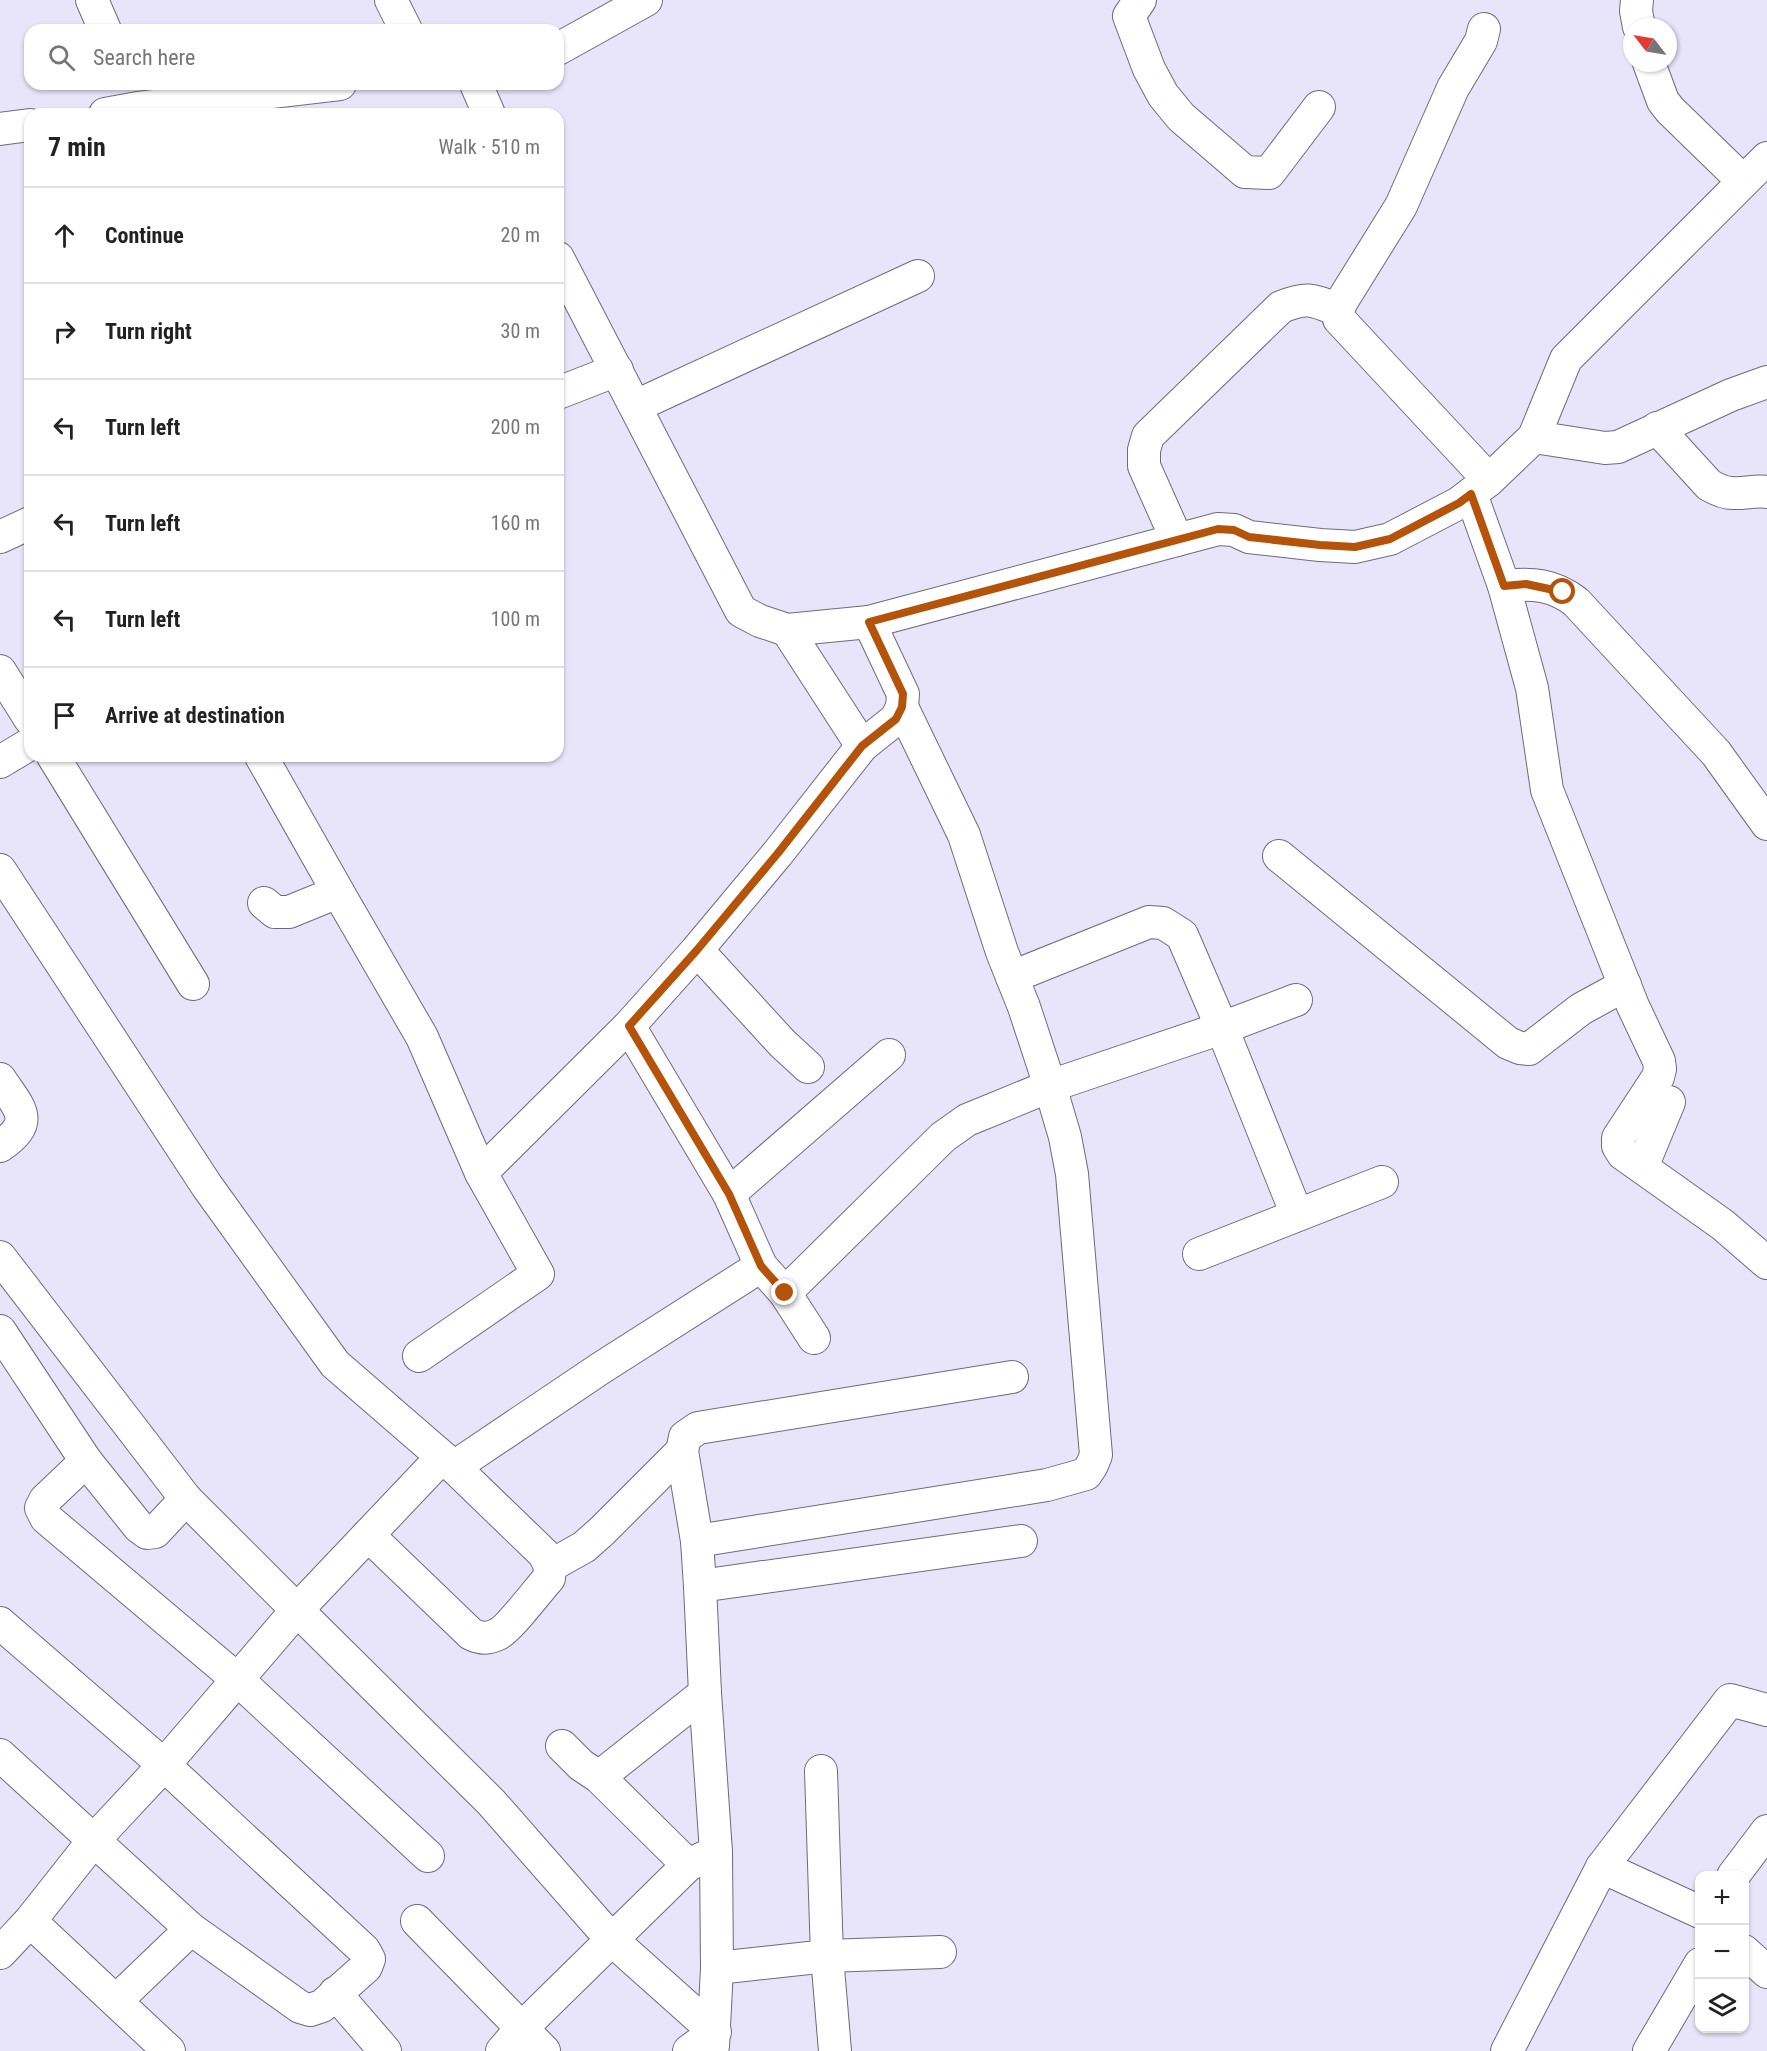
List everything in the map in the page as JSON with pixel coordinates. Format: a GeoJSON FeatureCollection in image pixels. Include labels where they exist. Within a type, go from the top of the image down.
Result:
{"type":"FeatureCollection","features":[{"type":"Feature","properties":{"kind":"street"},"geometry":{"type":"LineString","coordinates":[[92,0],[102,24]]}},
{"type":"Feature","properties":{"kind":"street"},"geometry":{"type":"LineString","coordinates":[[391,0],[403,24]]}},
{"type":"Feature","properties":{"kind":"street"},"geometry":{"type":"LineString","coordinates":[[564,46],[646,0]]}},
{"type":"Feature","properties":{"kind":"street"},"geometry":{"type":"LineString","coordinates":[[1140,0],[1129,16],[1149,69],[1163,95],[1181,117],[1245,172],[1269,173],[1319,107]]}},
{"type":"Feature","properties":{"kind":"street"},"geometry":{"type":"LineString","coordinates":[[1637,0],[1637,18]]}},
{"type":"Feature","properties":{"kind":"street"},"geometry":{"type":"LineString","coordinates":[[1484,29],[1481,41],[1453,88],[1401,206],[1342,301],[1338,310],[1340,319],[1480,487],[1532,688],[1547,790],[1625,985],[1670,1084],[1654,1084],[1618,1138],[1618,1146],[1623,1154],[1723,1225],[1767,1263]]}},
{"type":"Feature","properties":{"kind":"street"},"geometry":{"type":"LineString","coordinates":[[1652,72],[1663,101],[1670,110],[1743,181]]}},
{"type":"Feature","properties":{"kind":"street"},"geometry":{"type":"LineString","coordinates":[[126,106],[281,90]]}},
{"type":"Feature","properties":{"kind":"street"},"geometry":{"type":"LineString","coordinates":[[479,90],[486,108]]}},
{"type":"Feature","properties":{"kind":"street"},"geometry":{"type":"LineString","coordinates":[[0,129],[24,126]]}},
{"type":"Feature","properties":{"kind":"street"},"geometry":{"type":"LineString","coordinates":[[564,270],[741,611],[760,621],[787,630],[869,622],[1218,529],[1234,530],[1249,537],[1320,545],[1355,547],[1390,539],[1459,503],[1480,487],[1534,437],[1566,359],[1767,158]]}},
{"type":"Feature","properties":{"kind":"street"},"geometry":{"type":"LineString","coordinates":[[636,406],[918,276]]}},
{"type":"Feature","properties":{"kind":"street"},"geometry":{"type":"LineString","coordinates":[[1177,540],[1144,466],[1144,450],[1148,436],[1281,307],[1295,301],[1310,299],[1338,310]]}},
{"type":"Feature","properties":{"kind":"street"},"geometry":{"type":"LineString","coordinates":[[564,391],[616,370]]}},
{"type":"Feature","properties":{"kind":"street"},"geometry":{"type":"LineString","coordinates":[[1534,437],[1605,448],[1618,447],[1731,395],[1767,382]]}},
{"type":"Feature","properties":{"kind":"street"},"geometry":{"type":"LineString","coordinates":[[1657,428],[1709,485],[1732,493],[1758,490],[1767,492]]}},
{"type":"Feature","properties":{"kind":"street"},"geometry":{"type":"LineString","coordinates":[[0,537],[24,526]]}},
{"type":"Feature","properties":{"kind":"street"},"geometry":{"type":"LineString","coordinates":[[1504,586],[1526,584],[1548,587],[1563,592],[1576,603],[1716,753],[1767,824]]}},
{"type":"Feature","properties":{"kind":"street"},"geometry":{"type":"LineString","coordinates":[[481,1173],[629,1026],[697,950],[778,853],[862,746],[896,719],[902,707],[903,694],[869,622]]}},
{"type":"Feature","properties":{"kind":"street"},"geometry":{"type":"LineString","coordinates":[[787,630],[862,746]]}},
{"type":"Feature","properties":{"kind":"street"},"geometry":{"type":"LineString","coordinates":[[0,671],[24,709]]}},
{"type":"Feature","properties":{"kind":"street"},"geometry":{"type":"LineString","coordinates":[[697,1541],[1047,1485],[1086,1474],[1096,1455],[1072,1174],[1065,1137],[1024,1007],[1002,952],[964,835],[902,707]]}},
{"type":"Feature","properties":{"kind":"street"},"geometry":{"type":"LineString","coordinates":[[0,762],[24,748]]}},
{"type":"Feature","properties":{"kind":"street"},"geometry":{"type":"LineString","coordinates":[[57,762],[193,984]]}},
{"type":"Feature","properties":{"kind":"street"},"geometry":{"type":"LineString","coordinates":[[264,762],[422,1037],[481,1173],[538,1275],[418,1356]]}},
{"type":"Feature","properties":{"kind":"street"},"geometry":{"type":"LineString","coordinates":[[1279,855],[1508,1043],[1520,1048],[1529,1049],[1581,1009],[1625,985]]}},
{"type":"Feature","properties":{"kind":"street"},"geometry":{"type":"LineString","coordinates":[[0,870],[207,1186],[334,1364],[448,1462],[544,1554],[550,1566],[549,1578],[501,1633],[489,1638],[479,1638],[471,1634],[368,1535]]}},
{"type":"Feature","properties":{"kind":"street"},"geometry":{"type":"LineString","coordinates":[[264,903],[275,912],[289,912],[338,892]]}},
{"type":"Feature","properties":{"kind":"street"},"geometry":{"type":"LineString","coordinates":[[1012,977],[1149,922],[1163,922],[1182,935],[1297,1215]]}},
{"type":"Feature","properties":{"kind":"street"},"geometry":{"type":"LineString","coordinates":[[697,950],[808,1067]]}},
{"type":"Feature","properties":{"kind":"street"},"geometry":{"type":"LineString","coordinates":[[785,1293],[943,1137],[967,1120],[1050,1086],[1222,1028],[1296,1000]]}},
{"type":"Feature","properties":{"kind":"street"},"geometry":{"type":"LineString","coordinates":[[629,1026],[729,1194],[761,1266],[785,1293],[814,1338]]}},
{"type":"Feature","properties":{"kind":"street"},"geometry":{"type":"LineString","coordinates":[[729,1194],[889,1055]]}},
{"type":"Feature","properties":{"kind":"street"},"geometry":{"type":"LineString","coordinates":[[0,1079],[21,1110],[23,1123],[14,1137],[0,1146]]}},
{"type":"Feature","properties":{"kind":"street"},"geometry":{"type":"LineString","coordinates":[[1199,1254],[1382,1182]]}},
{"type":"Feature","properties":{"kind":"street"},"geometry":{"type":"LineString","coordinates":[[0,1257],[186,1499],[491,1802],[612,1940],[714,2041]]}},
{"type":"Feature","properties":{"kind":"street"},"geometry":{"type":"LineString","coordinates":[[0,1953],[30,1921],[94,1840],[164,1765],[297,1610],[368,1535],[448,1462],[761,1266]]}},
{"type":"Feature","properties":{"kind":"street"},"geometry":{"type":"LineString","coordinates":[[0,1331],[86,1461],[139,1527],[147,1533],[155,1532],[186,1499]]}},
{"type":"Feature","properties":{"kind":"street"},"geometry":{"type":"LineString","coordinates":[[714,2041],[717,1968],[702,1859],[705,1693],[697,1541],[682,1451],[686,1437],[698,1428],[1012,1377]]}},
{"type":"Feature","properties":{"kind":"street"},"geometry":{"type":"LineString","coordinates":[[550,1566],[584,1547],[682,1451]]}},
{"type":"Feature","properties":{"kind":"street"},"geometry":{"type":"LineString","coordinates":[[86,1461],[45,1500],[41,1508],[46,1518],[238,1680],[428,1856]]}},
{"type":"Feature","properties":{"kind":"street"},"geometry":{"type":"LineString","coordinates":[[700,1586],[1021,1541]]}},
{"type":"Feature","properties":{"kind":"street"},"geometry":{"type":"LineString","coordinates":[[0,1623],[164,1765],[364,1950],[369,1959],[366,1968],[322,2006],[310,2010],[300,2007],[191,1929],[0,1755]]}},
{"type":"Feature","properties":{"kind":"street"},"geometry":{"type":"LineString","coordinates":[[599,1777],[705,1693]]}},
{"type":"Feature","properties":{"kind":"street"},"geometry":{"type":"LineString","coordinates":[[1507,2051],[1602,1867],[1730,1700],[1767,1710]]}},
{"type":"Feature","properties":{"kind":"street"},"geometry":{"type":"LineString","coordinates":[[562,1746],[581,1765],[702,1859]]}},
{"type":"Feature","properties":{"kind":"street"},"geometry":{"type":"LineString","coordinates":[[821,1771],[827,1956],[835,2051]]}},
{"type":"Feature","properties":{"kind":"street"},"geometry":{"type":"LineString","coordinates":[[1736,1871],[1767,1831]]}},
{"type":"Feature","properties":{"kind":"street"},"geometry":{"type":"LineString","coordinates":[[512,2040],[612,1940],[702,1859]]}},
{"type":"Feature","properties":{"kind":"street"},"geometry":{"type":"LineString","coordinates":[[1602,1867],[1695,1910]]}},
{"type":"Feature","properties":{"kind":"street"},"geometry":{"type":"LineString","coordinates":[[30,1921],[169,2051]]}},
{"type":"Feature","properties":{"kind":"street"},"geometry":{"type":"LineString","coordinates":[[417,1921],[512,2040],[544,2051]]}},
{"type":"Feature","properties":{"kind":"street"},"geometry":{"type":"LineString","coordinates":[[116,2001],[191,1929]]}},
{"type":"Feature","properties":{"kind":"street"},"geometry":{"type":"LineString","coordinates":[[717,1968],[827,1956],[940,1952]]}},
{"type":"Feature","properties":{"kind":"street"},"geometry":{"type":"LineString","coordinates":[[1749,1956],[1767,1972]]}},
{"type":"Feature","properties":{"kind":"street"},"geometry":{"type":"LineString","coordinates":[[1649,2051],[1695,1973]]}},
{"type":"Feature","properties":{"kind":"street"},"geometry":{"type":"LineString","coordinates":[[335,1993],[385,2051]]}},
{"type":"Feature","properties":{"kind":"street"},"geometry":{"type":"LineString","coordinates":[[689,2051],[714,2041]]}},
{"type":"Feature","properties":{"kind":"route"},"geometry":{"type":"LineString","coordinates":[[785,1293],[761,1266],[729,1194],[629,1026],[697,950],[778,853],[862,746],[896,719],[902,707],[903,694],[869,622],[1218,529],[1234,530],[1249,537],[1355,547],[1390,539],[1459,503],[1471,494],[1504,586],[1526,584],[1563,592]]}}]}
